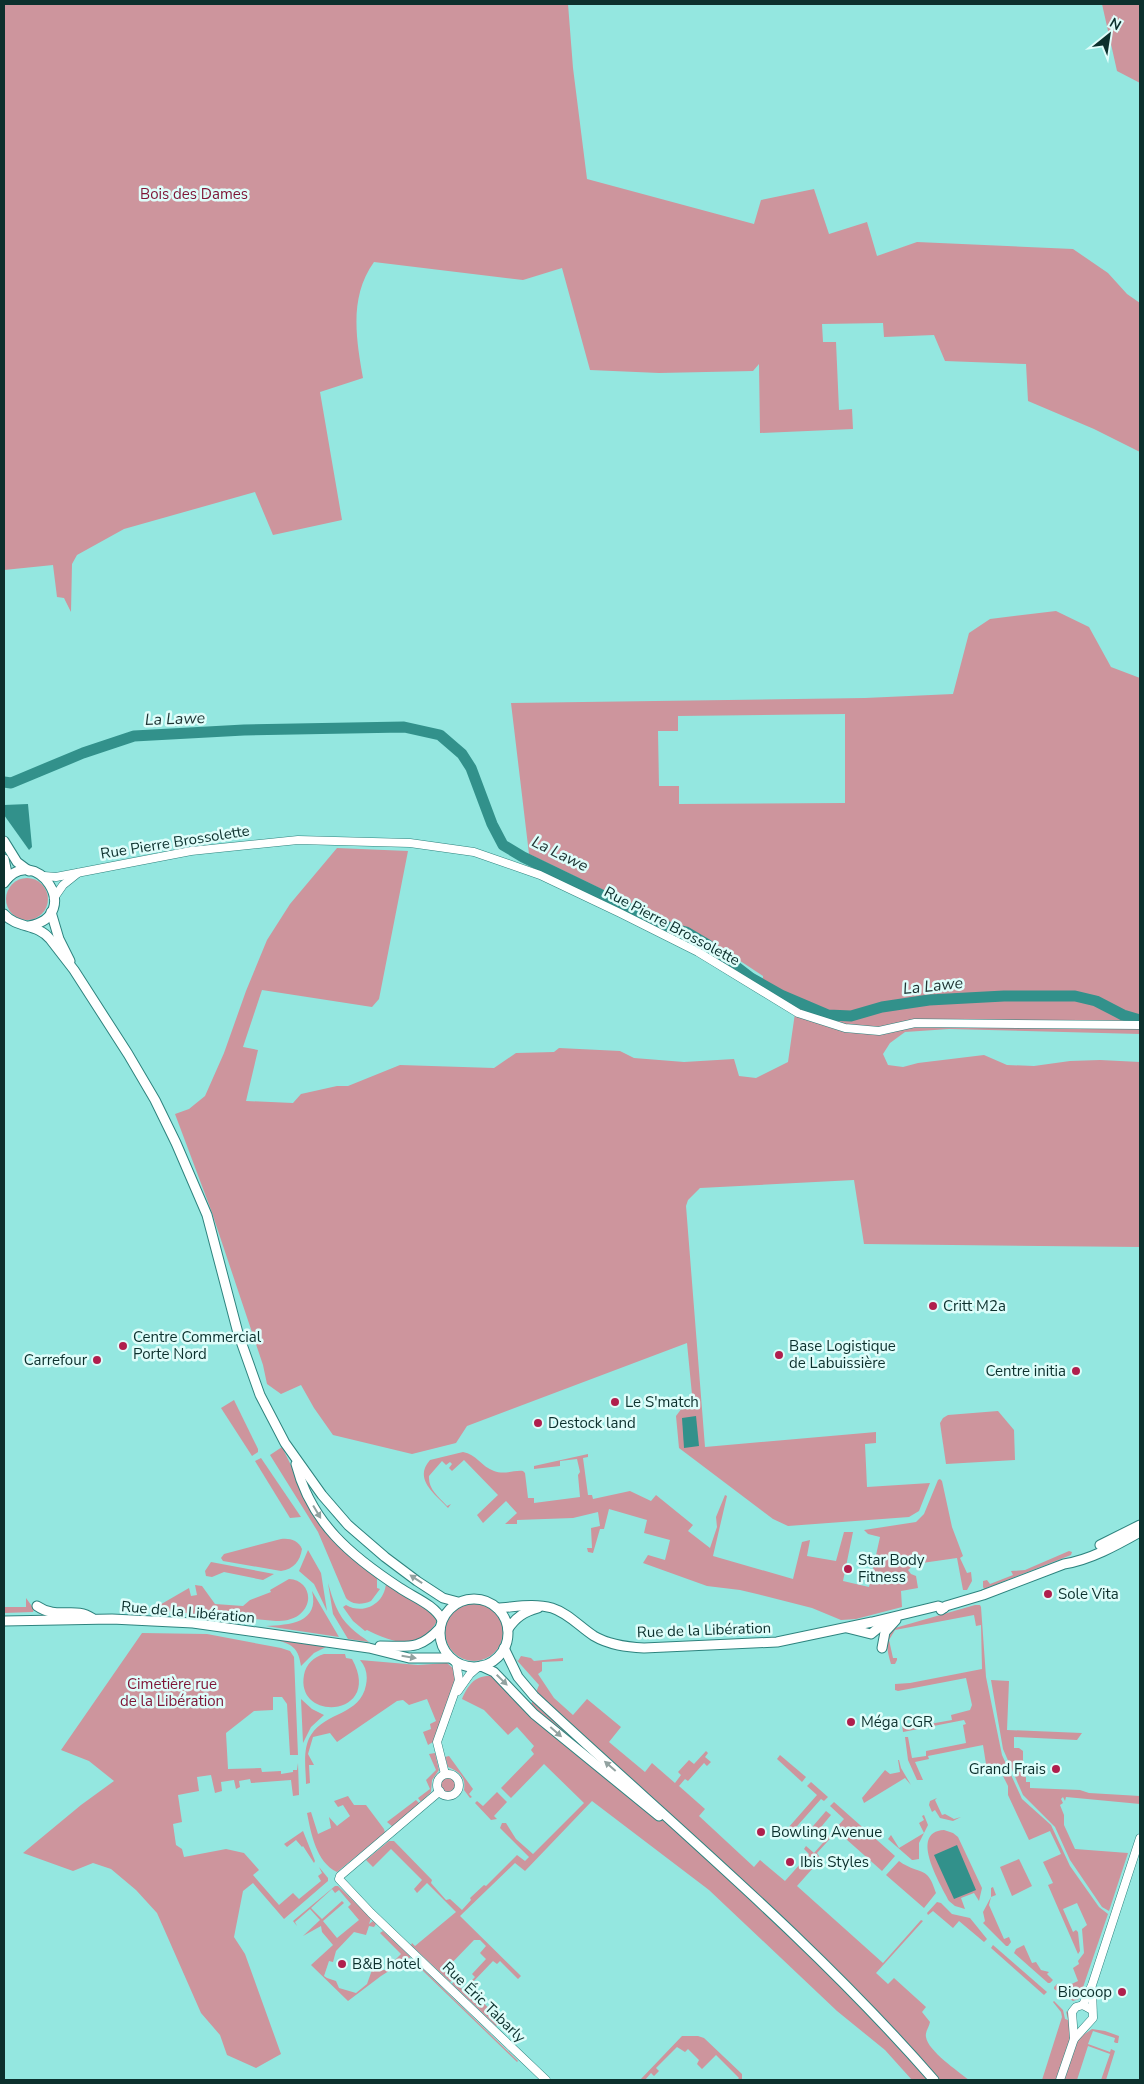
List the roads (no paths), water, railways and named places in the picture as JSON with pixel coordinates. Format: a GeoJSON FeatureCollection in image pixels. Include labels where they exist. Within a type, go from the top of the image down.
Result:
{"type":"FeatureCollection","features":[{"type":"Feature","properties":{"kind":"main road"},"geometry":{"type":"LineString","coordinates":[[4,841],[17,862],[29,871],[44,876],[52,888],[54,898],[51,912],[59,938],[74,970]]}},
{"type":"Feature","properties":{"kind":"main road"},"geometry":{"type":"LineString","coordinates":[[4,860],[6,880],[18,872],[29,871]]}},
{"type":"Feature","properties":{"kind":"main road"},"geometry":{"type":"LineString","coordinates":[[29,926],[42,922],[51,912]]}},
{"type":"Feature","properties":{"kind":"main road"},"geometry":{"type":"LineString","coordinates":[[4,914],[13,923],[29,926],[44,932],[74,970],[155,1100],[194,1180],[207,1215],[238,1333],[260,1395],[295,1459],[338,1515],[370,1545],[443,1598],[458,1602]]}},
{"type":"Feature","properties":{"kind":"main road"},"geometry":{"type":"LineString","coordinates":[[295,1459],[313,1505],[327,1527],[339,1541],[383,1576],[435,1610],[441,1624]]}},
{"type":"Feature","properties":{"kind":"main road","name":"Rue de la Libération"},"geometry":{"type":"LineString","coordinates":[[1064,1564],[1070,1559],[1140,1525]]}},
{"type":"Feature","properties":{"kind":"main road","name":"Rue de la Libération"},"geometry":{"type":"LineString","coordinates":[[497,1608],[523,1605],[557,1610],[602,1640],[637,1648],[777,1642],[844,1628],[869,1627],[939,1611],[1064,1564],[1073,1563],[1118,1544],[1140,1532]]}},
{"type":"Feature","properties":{"kind":"main road"},"geometry":{"type":"LineString","coordinates":[[1118,1544],[1140,1537]]}},
{"type":"Feature","properties":{"kind":"main road"},"geometry":{"type":"LineString","coordinates":[[508,1629],[502,1614],[497,1608],[480,1599],[471,1598],[458,1602],[448,1610],[441,1624],[440,1641],[453,1660],[467,1666],[480,1666],[492,1661],[504,1648],[508,1629],[516,1619],[524,1612],[543,1607]]}},
{"type":"Feature","properties":{"kind":"main road"},"geometry":{"type":"LineString","coordinates":[[37,1606],[50,1614],[85,1614],[94,1620]]}},
{"type":"Feature","properties":{"kind":"main road","name":"Rue de la Libération"},"geometry":{"type":"LineString","coordinates":[[869,1627],[938,1606],[944,1608]]}},
{"type":"Feature","properties":{"kind":"main road","name":"Rue de la Libération"},"geometry":{"type":"LineString","coordinates":[[4,1621],[141,1620],[193,1623],[369,1648],[409,1658],[453,1660]]}},
{"type":"Feature","properties":{"kind":"main road"},"geometry":{"type":"LineString","coordinates":[[882,1648],[885,1632],[896,1620]]}},
{"type":"Feature","properties":{"kind":"main road","name":"Rue de la Libération"},"geometry":{"type":"LineString","coordinates":[[369,1648],[414,1647],[431,1638],[441,1624]]}},
{"type":"Feature","properties":{"kind":"main road"},"geometry":{"type":"LineString","coordinates":[[504,1648],[518,1677],[534,1696],[660,1810],[816,1956],[879,2020],[934,2080]]}},
{"type":"Feature","properties":{"kind":"main road"},"geometry":{"type":"LineString","coordinates":[[480,1666],[494,1672],[534,1714],[691,1841]]}},
{"type":"Feature","properties":{"kind":"street","name":"Rue Pierre Brossolette"},"geometry":{"type":"LineString","coordinates":[[44,876],[52,877],[191,851],[298,840],[410,843],[474,852],[540,875],[698,952],[798,1013],[845,1028],[879,1031],[915,1023],[1140,1025]]}},
{"type":"Feature","properties":{"kind":"street","name":"Rue Pierre Brossolette"},"geometry":{"type":"LineString","coordinates":[[54,898],[62,885],[80,872]]}},
{"type":"Feature","properties":{"kind":"street"},"geometry":{"type":"LineString","coordinates":[[445,1774],[437,1742],[459,1680],[453,1660]]}},
{"type":"Feature","properties":{"kind":"street"},"geometry":{"type":"LineString","coordinates":[[454,1697],[470,1674],[480,1666]]}},
{"type":"Feature","properties":{"kind":"street"},"geometry":{"type":"LineString","coordinates":[[445,1774],[456,1777],[459,1788],[457,1792],[450,1796],[440,1792],[438,1780],[445,1774]]}},
{"type":"Feature","properties":{"kind":"street","name":"Rue Éric Tabarly"},"geometry":{"type":"LineString","coordinates":[[440,1792],[340,1876],[339,1879],[377,1918],[546,2080]]}},
{"type":"Feature","properties":{"kind":"street"},"geometry":{"type":"LineString","coordinates":[[1060,2080],[1074,2039],[1072,2016],[1074,2010],[1083,2005],[1092,1985],[1140,1838]]}},
{"type":"Feature","properties":{"kind":"street"},"geometry":{"type":"LineString","coordinates":[[1074,2039],[1092,2021],[1094,2015],[1092,2010],[1092,1985]]}},
{"type":"Feature","properties":{"kind":"street"},"geometry":{"type":"LineString","coordinates":[[1083,2005],[1092,2010]]}},
{"type":"Feature","properties":{"kind":"street"},"geometry":{"type":"LineString","coordinates":[[1074,2022],[1085,2026]]}},
{"type":"Feature","properties":{"kind":"water"},"geometry":{"type":"Polygon","coordinates":[[[28,804],[32,847],[29,850],[4,815],[4,805],[28,804]]]}},
{"type":"Feature","properties":{"kind":"water"},"geometry":{"type":"Polygon","coordinates":[[[696,1416],[699,1446],[684,1448],[682,1418],[696,1416]]]}},
{"type":"Feature","properties":{"kind":"water"},"geometry":{"type":"Polygon","coordinates":[[[957,1845],[976,1890],[954,1899],[934,1855],[957,1845]]]}},
{"type":"Feature","properties":{"kind":"waterway","name":"La Lawe"},"geometry":{"type":"LineString","coordinates":[[4,782],[11,783],[83,753],[134,736],[244,730],[404,727],[440,735],[462,754],[471,768],[492,824],[503,845],[523,857],[670,928],[686,932],[708,945],[751,978],[781,995],[828,1015],[851,1016],[882,1007],[929,1000],[1004,996],[1075,996],[1096,1001],[1123,1015],[1140,1020]]}},
{"type":"Feature","properties":{"kind":"place","name":"Critt M2a"},"geometry":{"type":"Point","coordinates":[933,1306]}},
{"type":"Feature","properties":{"kind":"place","name":"Centre Commercial Porte Nord"},"geometry":{"type":"Point","coordinates":[123,1346]}},
{"type":"Feature","properties":{"kind":"place","name":"Base Logistique de Labuissière"},"geometry":{"type":"Point","coordinates":[779,1355]}},
{"type":"Feature","properties":{"kind":"place","name":"Carrefour"},"geometry":{"type":"Point","coordinates":[97,1360]}},
{"type":"Feature","properties":{"kind":"place","name":"Centre initia"},"geometry":{"type":"Point","coordinates":[1076,1371]}},
{"type":"Feature","properties":{"kind":"place","name":"Le S'match"},"geometry":{"type":"Point","coordinates":[615,1402]}},
{"type":"Feature","properties":{"kind":"place","name":"Destock land"},"geometry":{"type":"Point","coordinates":[538,1423]}},
{"type":"Feature","properties":{"kind":"place","name":"Star Body Fitness"},"geometry":{"type":"Point","coordinates":[848,1569]}},
{"type":"Feature","properties":{"kind":"place","name":"Sole Vita"},"geometry":{"type":"Point","coordinates":[1048,1594]}},
{"type":"Feature","properties":{"kind":"place","name":"Méga CGR"},"geometry":{"type":"Point","coordinates":[851,1722]}},
{"type":"Feature","properties":{"kind":"place","name":"Grand Frais"},"geometry":{"type":"Point","coordinates":[1056,1769]}},
{"type":"Feature","properties":{"kind":"place","name":"Bowling Avenue"},"geometry":{"type":"Point","coordinates":[761,1832]}},
{"type":"Feature","properties":{"kind":"place","name":"Ibis Styles"},"geometry":{"type":"Point","coordinates":[790,1862]}},
{"type":"Feature","properties":{"kind":"place","name":"B&B hotel"},"geometry":{"type":"Point","coordinates":[342,1964]}},
{"type":"Feature","properties":{"kind":"place","name":"Biocoop"},"geometry":{"type":"Point","coordinates":[1122,1992]}},
{"type":"Feature","properties":{"kind":"park label","name":"Bois des Dames"},"geometry":{"type":"Point","coordinates":[194,194]}},
{"type":"Feature","properties":{"kind":"park label","name":"Cimetière rue de la Libération"},"geometry":{"type":"Point","coordinates":[172,1692]}}]}
